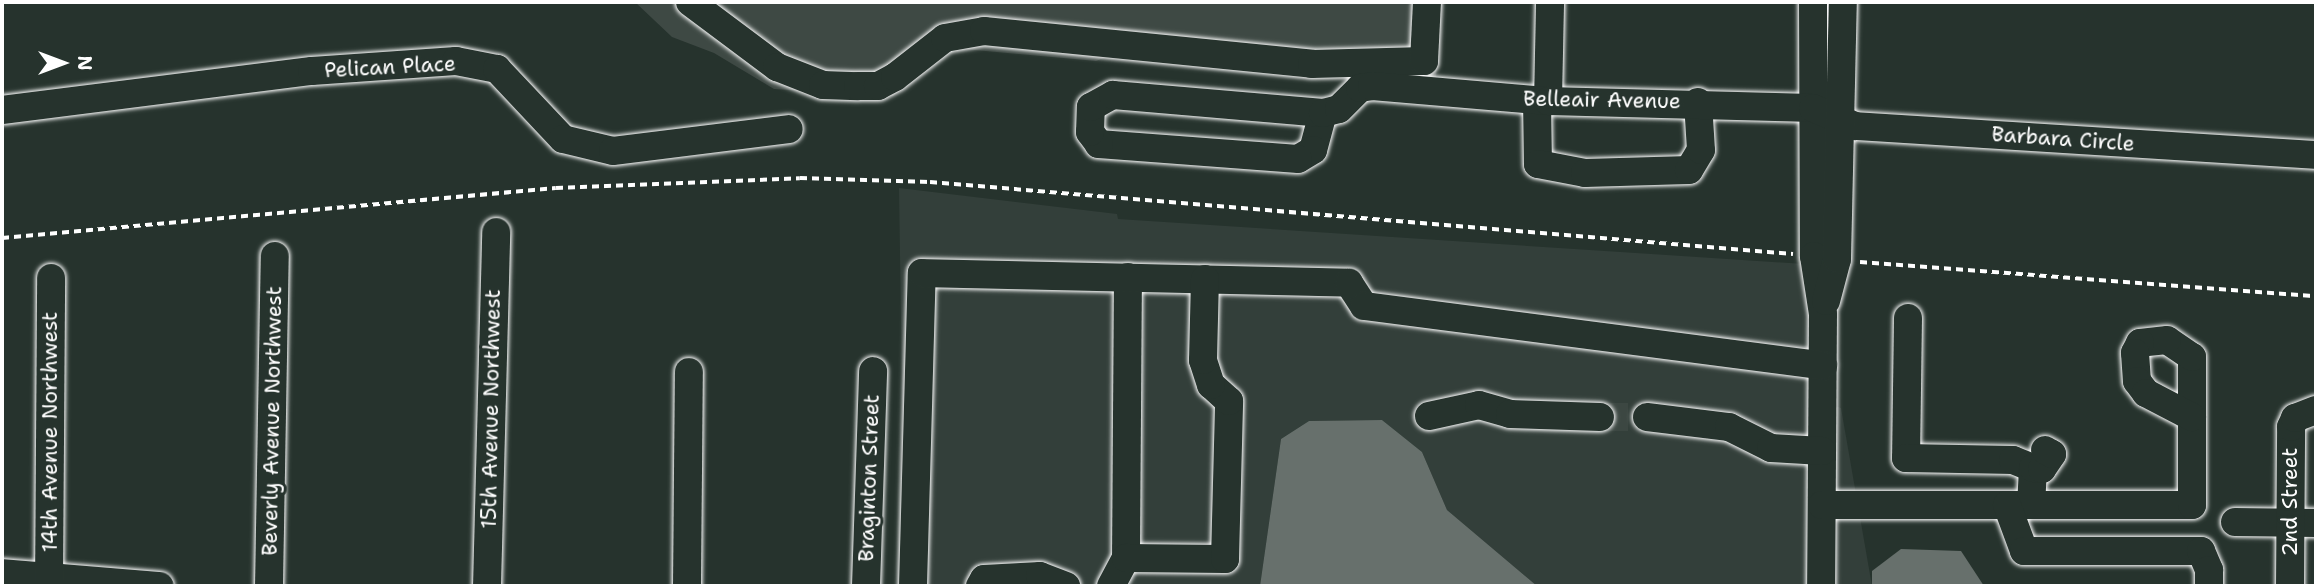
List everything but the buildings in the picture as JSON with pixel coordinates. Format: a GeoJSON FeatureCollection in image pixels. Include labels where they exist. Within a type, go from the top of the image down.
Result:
{"type":"FeatureCollection","features":[{"type":"Feature","properties":{"kind":"street"},"geometry":{"type":"LineString","coordinates":[[690,2],[777,67],[823,85],[878,86],[945,38],[985,31],[1312,64],[1424,61],[1427,2]]}},
{"type":"Feature","properties":{"kind":"street"},"geometry":{"type":"LineString","coordinates":[[1550,2],[1538,164],[1585,173],[1689,170],[1701,150],[1698,102]]}},
{"type":"Feature","properties":{"kind":"street"},"geometry":{"type":"LineString","coordinates":[[1813,2],[1813,108],[1825,258]]}},
{"type":"Feature","properties":{"kind":"street"},"geometry":{"type":"LineString","coordinates":[[1821,586],[1825,258],[1841,120],[1843,2]]}},
{"type":"Feature","properties":{"kind":"street","name":"Pelican Place"},"geometry":{"type":"LineString","coordinates":[[2,110],[312,71],[456,61],[497,69],[563,139],[612,151],[789,129]]}},
{"type":"Feature","properties":{"kind":"street","name":"Belleair Avenue"},"geometry":{"type":"LineString","coordinates":[[1323,113],[1339,108],[1360,88],[1542,101],[1698,102],[1813,108]]}},
{"type":"Feature","properties":{"kind":"street"},"geometry":{"type":"LineString","coordinates":[[1113,95],[1323,113],[1313,150],[1298,159],[1099,144],[1090,132],[1091,107],[1113,95]]}},
{"type":"Feature","properties":{"kind":"street","name":"Barbara Circle"},"geometry":{"type":"LineString","coordinates":[[1813,108],[1855,125],[2316,155]]}},
{"type":"Feature","properties":{"kind":"street","name":"15th Avenue Northwest"},"geometry":{"type":"LineString","coordinates":[[487,586],[496,232]]}},
{"type":"Feature","properties":{"kind":"street","name":"Beverly Avenue Northwest"},"geometry":{"type":"LineString","coordinates":[[269,586],[275,256]]}},
{"type":"Feature","properties":{"kind":"street"},"geometry":{"type":"LineString","coordinates":[[913,586],[922,273],[1349,283],[1364,306],[1823,366]]}},
{"type":"Feature","properties":{"kind":"street"},"geometry":{"type":"LineString","coordinates":[[1111,586],[1126,558],[1128,277]]}},
{"type":"Feature","properties":{"kind":"street","name":"14th Avenue Northwest"},"geometry":{"type":"LineString","coordinates":[[49,582],[51,278]]}},
{"type":"Feature","properties":{"kind":"street"},"geometry":{"type":"LineString","coordinates":[[1126,558],[1225,559],[1229,401],[1211,384],[1203,360],[1205,279]]}},
{"type":"Feature","properties":{"kind":"street"},"geometry":{"type":"LineString","coordinates":[[1908,318],[1906,458],[2030,455],[2019,505],[2024,551],[2201,551],[2209,570],[2209,586]]}},
{"type":"Feature","properties":{"kind":"street","name":"Braginton Street"},"geometry":{"type":"LineString","coordinates":[[866,586],[873,371]]}},
{"type":"Feature","properties":{"kind":"street"},"geometry":{"type":"LineString","coordinates":[[687,586],[689,372]]}},
{"type":"Feature","properties":{"kind":"street"},"geometry":{"type":"LineString","coordinates":[[1429,416],[1479,405],[1510,414],[1600,416]]}},
{"type":"Feature","properties":{"kind":"street","name":"2nd Street"},"geometry":{"type":"LineString","coordinates":[[2290,586],[2303,523],[2290,438],[2306,414]]}},
{"type":"Feature","properties":{"kind":"street"},"geometry":{"type":"LineString","coordinates":[[1647,417],[1729,427],[1771,448],[1822,451]]}},
{"type":"Feature","properties":{"kind":"street"},"geometry":{"type":"LineString","coordinates":[[1822,505],[2192,505],[2192,417]]}},
{"type":"Feature","properties":{"kind":"street"},"geometry":{"type":"LineString","coordinates":[[2235,522],[2303,523]]}},
{"type":"Feature","properties":{"kind":"street"},"geometry":{"type":"LineString","coordinates":[[2,573],[49,582],[159,586]]}},
{"type":"Feature","properties":{"kind":"street"},"geometry":{"type":"LineString","coordinates":[[980,586],[984,579],[1040,576],[1066,586]]}},
{"type":"Feature","properties":{"kind":"path"},"geometry":{"type":"LineString","coordinates":[[2,238],[556,188],[800,178],[930,183],[2316,296]]}},
{"type":"Feature","properties":{"kind":"shaded area"},"geometry":{"type":"Polygon","coordinates":[[[635,2],[1439,2],[1436,83],[1124,50],[1096,61],[953,48],[893,96],[774,89],[714,53],[672,37],[635,2]]]}},
{"type":"Feature","properties":{"kind":"shaded area"},"geometry":{"type":"Polygon","coordinates":[[[899,188],[1117,214],[1118,219],[1804,264],[1812,314],[1811,586],[1537,586],[1447,510],[1422,452],[1382,420],[1309,421],[1281,439],[1260,586],[905,586],[899,188]]]}},
{"type":"Feature","properties":{"kind":"shaded area"},"geometry":{"type":"Polygon","coordinates":[[[1833,405],[1841,408],[1872,586],[1832,586],[1833,405]]]}},
{"type":"Feature","properties":{"kind":"shaded area"},"geometry":{"type":"Polygon","coordinates":[[[1382,420],[1422,452],[1447,510],[1537,586],[1260,586],[1281,439],[1309,421],[1382,420]]]}},
{"type":"Feature","properties":{"kind":"shaded area"},"geometry":{"type":"Polygon","coordinates":[[[1901,549],[1961,551],[1984,586],[1872,586],[1872,571],[1901,549]]]}},
{"type":"Feature","properties":{"kind":"tunnel"},"geometry":{"type":"LineString","coordinates":[[1600,417],[1647,417]]}}]}
